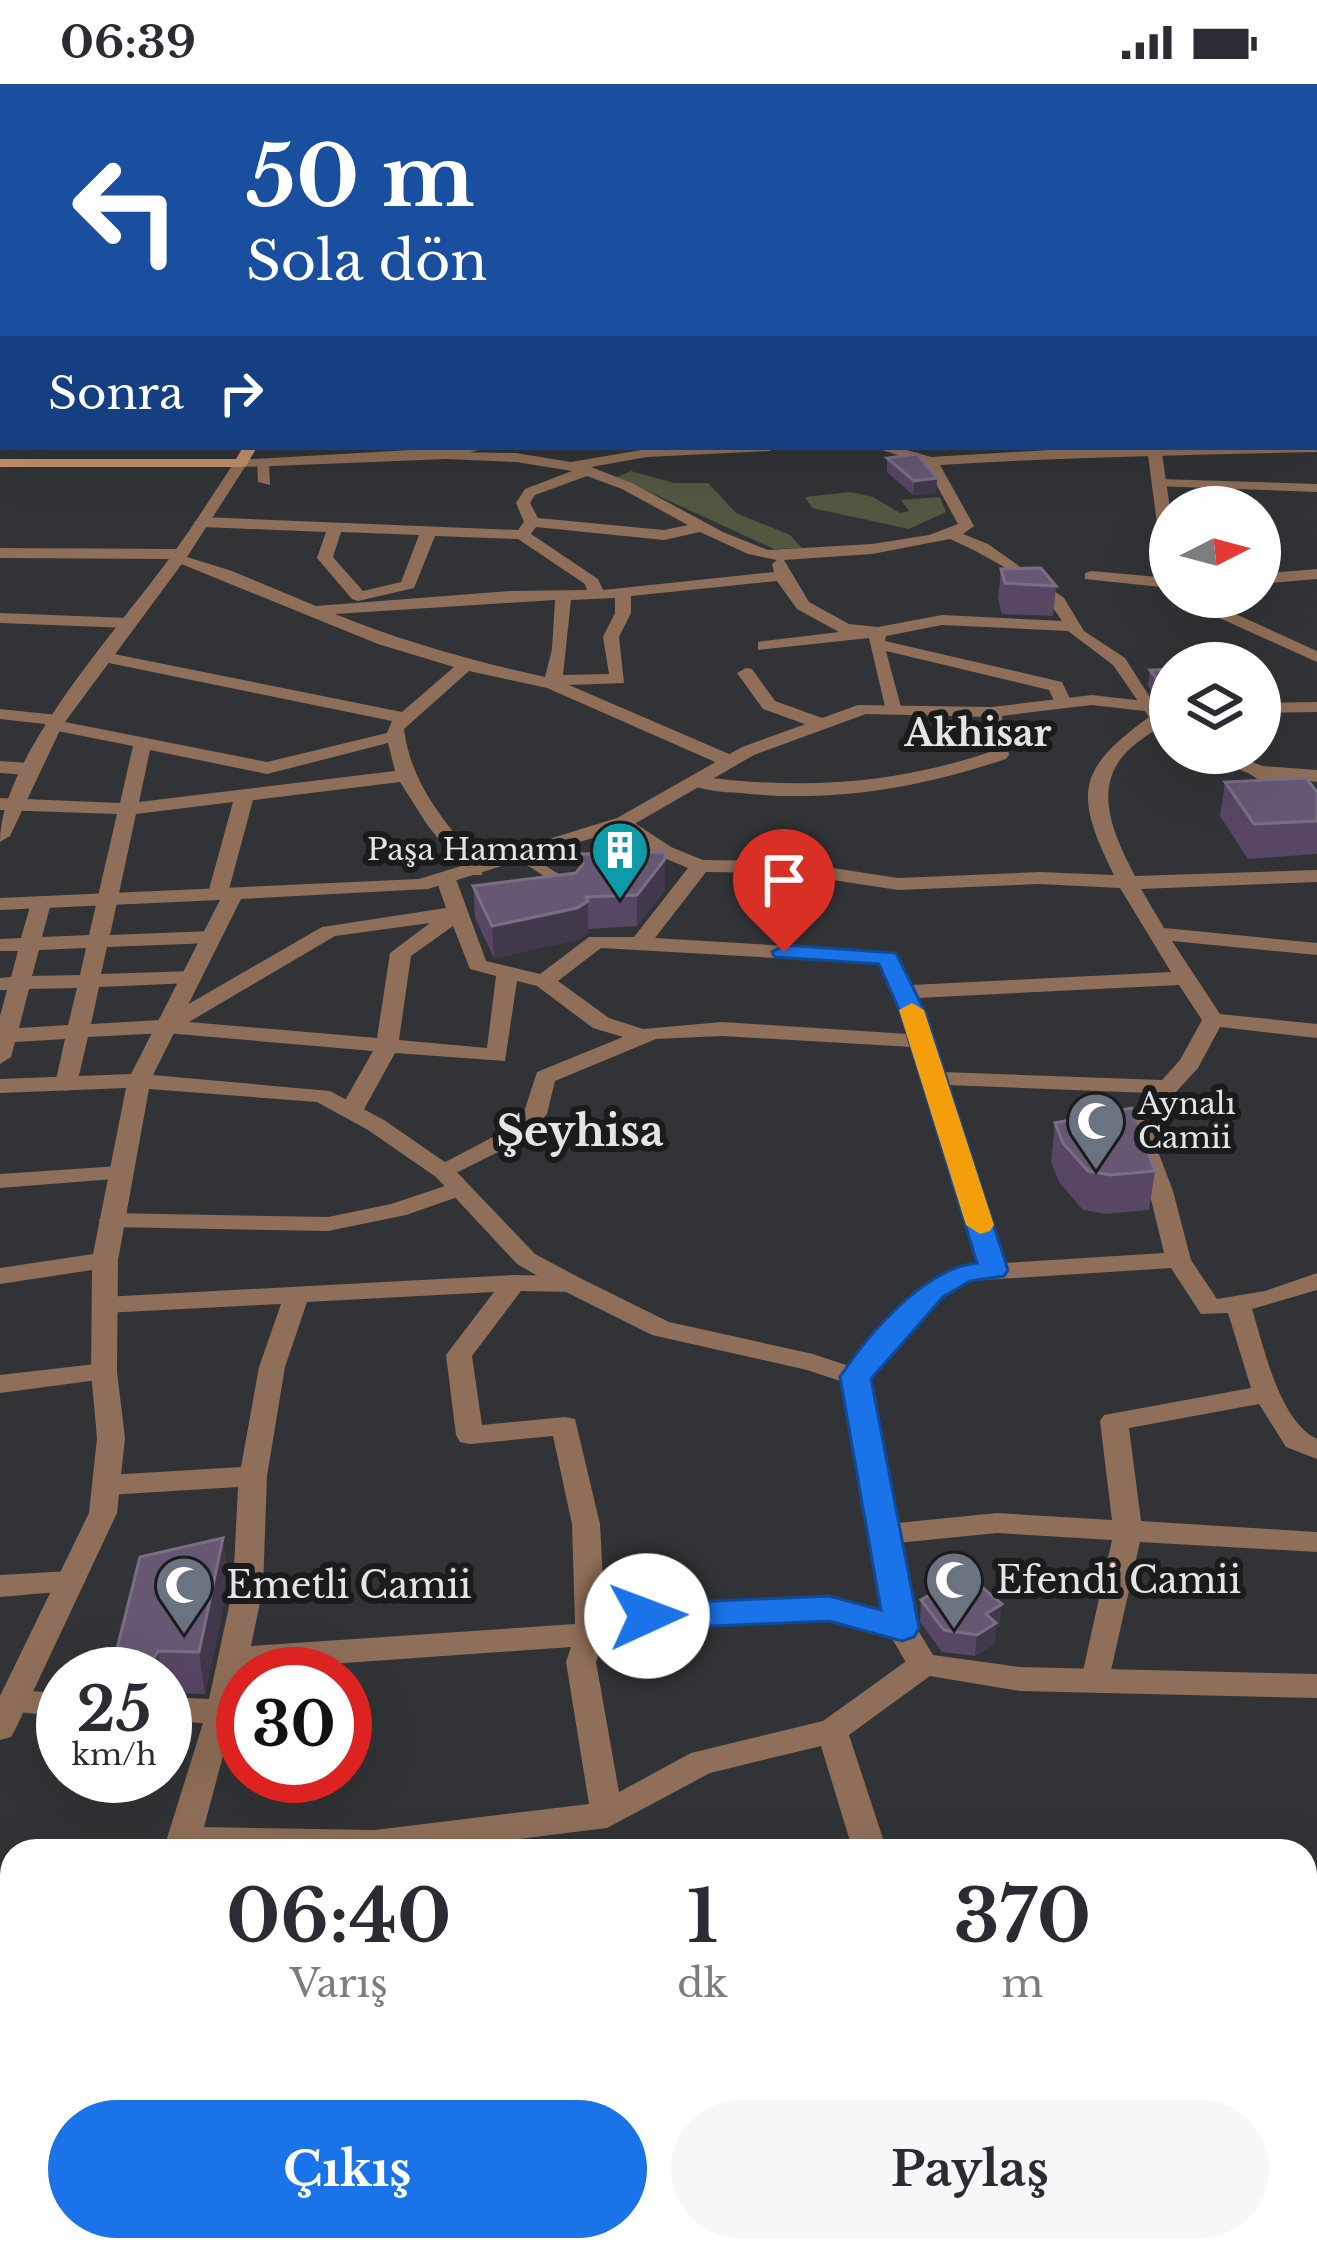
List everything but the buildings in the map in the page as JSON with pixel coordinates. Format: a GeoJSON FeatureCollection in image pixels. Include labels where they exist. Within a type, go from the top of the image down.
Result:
{"type":"FeatureCollection","features":[{"type":"Feature","properties":{"kind":"main road"},"geometry":{"type":"LineString","coordinates":[[0,463],[245,455]]}},
{"type":"Feature","properties":{"kind":"street"},"geometry":{"type":"LineString","coordinates":[[447,455],[469,450]]}},
{"type":"Feature","properties":{"kind":"street"},"geometry":{"type":"LineString","coordinates":[[597,595],[592,583],[527,529],[523,503],[530,492],[579,469],[646,453],[708,450]]}},
{"type":"Feature","properties":{"kind":"street"},"geometry":{"type":"LineString","coordinates":[[891,450],[932,461],[1093,450]]}},
{"type":"Feature","properties":{"kind":"street"},"geometry":{"type":"LineString","coordinates":[[986,450],[996,460]]}},
{"type":"Feature","properties":{"kind":"street"},"geometry":{"type":"LineString","coordinates":[[1159,486],[1154,451],[1208,450]]}},
{"type":"Feature","properties":{"kind":"street"},"geometry":{"type":"LineString","coordinates":[[1,832],[6,805],[55,723],[179,556],[245,455],[262,464],[508,455],[579,469],[623,484],[765,555],[956,536],[966,526],[932,461]]}},
{"type":"Feature","properties":{"kind":"street"},"geometry":{"type":"LineString","coordinates":[[262,464],[265,482]]}},
{"type":"Feature","properties":{"kind":"street"},"geometry":{"type":"LineString","coordinates":[[1159,483],[1317,488]]}},
{"type":"Feature","properties":{"kind":"street"},"geometry":{"type":"LineString","coordinates":[[202,522],[334,531],[527,529],[664,536],[706,526]]}},
{"type":"Feature","properties":{"kind":"street"},"geometry":{"type":"LineString","coordinates":[[334,531],[325,558],[358,596]]}},
{"type":"Feature","properties":{"kind":"street"},"geometry":{"type":"LineString","coordinates":[[340,608],[358,596],[408,585],[428,533]]}},
{"type":"Feature","properties":{"kind":"street"},"geometry":{"type":"LineString","coordinates":[[956,536],[983,548],[1058,601],[1073,626],[1119,662],[1149,700]]}},
{"type":"Feature","properties":{"kind":"street"},"geometry":{"type":"LineString","coordinates":[[0,553],[179,556],[384,640],[466,665],[553,681],[618,679],[611,637],[623,614],[623,593]]}},
{"type":"Feature","properties":{"kind":"street"},"geometry":{"type":"LineString","coordinates":[[778,554],[789,593],[807,611],[849,630],[1056,686],[1063,703]]}},
{"type":"Feature","properties":{"kind":"street"},"geometry":{"type":"LineString","coordinates":[[1281,577],[1317,574]]}},
{"type":"Feature","properties":{"kind":"street"},"geometry":{"type":"LineString","coordinates":[[315,610],[597,595],[782,576]]}},
{"type":"Feature","properties":{"kind":"street"},"geometry":{"type":"LineString","coordinates":[[1091,576],[1149,581]]}},
{"type":"Feature","properties":{"kind":"street"},"geometry":{"type":"LineString","coordinates":[[553,681],[563,595]]}},
{"type":"Feature","properties":{"kind":"street"},"geometry":{"type":"LineString","coordinates":[[0,618],[129,623]]}},
{"type":"Feature","properties":{"kind":"street"},"geometry":{"type":"LineString","coordinates":[[1231,618],[1317,657]]}},
{"type":"Feature","properties":{"kind":"street"},"geometry":{"type":"LineString","coordinates":[[764,646],[877,638],[937,620],[1073,626]]}},
{"type":"Feature","properties":{"kind":"street"},"geometry":{"type":"LineString","coordinates":[[877,638],[892,707]]}},
{"type":"Feature","properties":{"kind":"street"},"geometry":{"type":"LineString","coordinates":[[104,657],[400,727]]}},
{"type":"Feature","properties":{"kind":"street"},"geometry":{"type":"LineString","coordinates":[[0,714],[267,768],[400,727],[466,665]]}},
{"type":"Feature","properties":{"kind":"street"},"geometry":{"type":"LineString","coordinates":[[746,673],[769,705],[819,723]]}},
{"type":"Feature","properties":{"kind":"street"},"geometry":{"type":"LineString","coordinates":[[553,681],[729,761]]}},
{"type":"Feature","properties":{"kind":"street"},"geometry":{"type":"LineString","coordinates":[[0,904],[421,885],[624,823],[729,761],[819,723],[892,707],[992,712],[1092,700],[1149,712]]}},
{"type":"Feature","properties":{"kind":"street"},"geometry":{"type":"LineString","coordinates":[[1281,707],[1317,706]]}},
{"type":"Feature","properties":{"kind":"street"},"geometry":{"type":"LineString","coordinates":[[696,782],[805,795],[949,774],[1000,755],[992,712]]}},
{"type":"Feature","properties":{"kind":"street"},"geometry":{"type":"LineString","coordinates":[[1149,725],[1103,764],[1094,795],[1096,817],[1139,908],[1161,934],[1213,1020]]}},
{"type":"Feature","properties":{"kind":"street"},"geometry":{"type":"LineString","coordinates":[[400,727],[403,776],[475,871]]}},
{"type":"Feature","properties":{"kind":"street"},"geometry":{"type":"LineString","coordinates":[[66,1084],[143,742]]}},
{"type":"Feature","properties":{"kind":"street"},"geometry":{"type":"LineString","coordinates":[[0,767],[29,769]]}},
{"type":"Feature","properties":{"kind":"street"},"geometry":{"type":"LineString","coordinates":[[1281,773],[1317,776]]}},
{"type":"Feature","properties":{"kind":"street"},"geometry":{"type":"LineString","coordinates":[[1261,774],[1317,811]]}},
{"type":"Feature","properties":{"kind":"street"},"geometry":{"type":"LineString","coordinates":[[6,805],[128,809],[403,776]]}},
{"type":"Feature","properties":{"kind":"street"},"geometry":{"type":"LineString","coordinates":[[6,1715],[103,1513],[111,1438],[104,1372],[105,1260],[119,1173],[139,1081],[212,937],[226,893],[245,794]]}},
{"type":"Feature","properties":{"kind":"street"},"geometry":{"type":"LineString","coordinates":[[624,823],[664,851],[700,866],[787,867],[898,884],[1039,878],[1169,884],[1317,876]]}},
{"type":"Feature","properties":{"kind":"street"},"geometry":{"type":"LineString","coordinates":[[523,856],[569,885],[571,897],[549,901]]}},
{"type":"Feature","properties":{"kind":"street"},"geometry":{"type":"LineString","coordinates":[[641,942],[700,866]]}},
{"type":"Feature","properties":{"kind":"street"},"geometry":{"type":"LineString","coordinates":[[446,879],[469,912],[477,965],[544,981],[601,1023],[643,1036]]}},
{"type":"Feature","properties":{"kind":"street"},"geometry":{"type":"LineString","coordinates":[[41,903],[8,984],[1,1043],[166,1026],[496,1056],[507,972]]}},
{"type":"Feature","properties":{"kind":"street"},"geometry":{"type":"LineString","coordinates":[[166,1026],[329,931],[469,912]]}},
{"type":"Feature","properties":{"kind":"street"},"geometry":{"type":"LineString","coordinates":[[351,1112],[387,1047],[401,952],[469,912]]}},
{"type":"Feature","properties":{"kind":"street"},"geometry":{"type":"LineString","coordinates":[[1161,934],[1317,949]]}},
{"type":"Feature","properties":{"kind":"street"},"geometry":{"type":"LineString","coordinates":[[0,945],[212,937]]}},
{"type":"Feature","properties":{"kind":"street"},"geometry":{"type":"LineString","coordinates":[[544,981],[596,941],[888,958],[922,1041],[994,1270]]}},
{"type":"Feature","properties":{"kind":"street"},"geometry":{"type":"LineString","coordinates":[[8,984],[191,977]]}},
{"type":"Feature","properties":{"kind":"street"},"geometry":{"type":"LineString","coordinates":[[904,992],[1188,978]]}},
{"type":"Feature","properties":{"kind":"street"},"geometry":{"type":"LineString","coordinates":[[1213,1020],[1317,1031]]}},
{"type":"Feature","properties":{"kind":"street"},"geometry":{"type":"LineString","coordinates":[[1213,1020],[1190,1063],[1154,1102],[1142,1141],[1161,1191],[1178,1260],[1210,1308],[1238,1305],[1317,1281]]}},
{"type":"Feature","properties":{"kind":"street"},"geometry":{"type":"LineString","coordinates":[[110,1220],[328,1224],[397,1210],[452,1180],[517,1134],[535,1114],[545,1077],[643,1036],[722,1029],[922,1041]]}},
{"type":"Feature","properties":{"kind":"street"},"geometry":{"type":"LineString","coordinates":[[933,1078],[1168,1087]]}},
{"type":"Feature","properties":{"kind":"street"},"geometry":{"type":"LineString","coordinates":[[0,1086],[139,1081],[322,1096],[452,1180],[526,1259],[571,1284],[662,1330],[813,1363],[855,1377]]}},
{"type":"Feature","properties":{"kind":"street"},"geometry":{"type":"LineString","coordinates":[[0,1180],[119,1173]]}},
{"type":"Feature","properties":{"kind":"street"},"geometry":{"type":"LineString","coordinates":[[0,1276],[105,1260]]}},
{"type":"Feature","properties":{"kind":"street"},"geometry":{"type":"LineString","coordinates":[[855,1377],[932,1291],[964,1273],[1178,1260]]}},
{"type":"Feature","properties":{"kind":"street"},"geometry":{"type":"LineString","coordinates":[[514,1283],[459,1354],[470,1435],[565,1426],[586,1525],[591,1634],[580,1662],[608,1815]]}},
{"type":"Feature","properties":{"kind":"street"},"geometry":{"type":"LineString","coordinates":[[104,1305],[571,1284]]}},
{"type":"Feature","properties":{"kind":"street"},"geometry":{"type":"LineString","coordinates":[[235,1647],[248,1588],[253,1476],[272,1367],[297,1295]]}},
{"type":"Feature","properties":{"kind":"street"},"geometry":{"type":"LineString","coordinates":[[1238,1305],[1265,1394],[1297,1440],[1317,1450]]}},
{"type":"Feature","properties":{"kind":"street"},"geometry":{"type":"LineString","coordinates":[[0,1384],[104,1372]]}},
{"type":"Feature","properties":{"kind":"street"},"geometry":{"type":"LineString","coordinates":[[855,1377],[902,1628],[923,1665]]}},
{"type":"Feature","properties":{"kind":"street"},"geometry":{"type":"LineString","coordinates":[[1096,1680],[1128,1531],[1114,1421],[1265,1394]]}},
{"type":"Feature","properties":{"kind":"street"},"geometry":{"type":"LineString","coordinates":[[108,1485],[253,1476]]}},
{"type":"Feature","properties":{"kind":"street"},"geometry":{"type":"LineString","coordinates":[[886,1534],[998,1523],[1317,1542]]}},
{"type":"Feature","properties":{"kind":"street"},"geometry":{"type":"LineString","coordinates":[[0,1586],[70,1582]]}},
{"type":"Feature","properties":{"kind":"street"},"geometry":{"type":"LineString","coordinates":[[372,1649],[591,1634],[647,1616],[829,1609],[902,1628]]}},
{"type":"Feature","properties":{"kind":"street"},"geometry":{"type":"LineString","coordinates":[[432,1839],[608,1815],[702,1762],[832,1731],[923,1665],[1020,1679],[1317,1686]]}},
{"type":"Feature","properties":{"kind":"street"},"geometry":{"type":"LineString","coordinates":[[6,1715],[36,1710]]}},
{"type":"Feature","properties":{"kind":"street"},"geometry":{"type":"LineString","coordinates":[[183,1839],[216,1731]]}},
{"type":"Feature","properties":{"kind":"street"},"geometry":{"type":"LineString","coordinates":[[832,1731],[866,1839]]}},
{"type":"Feature","properties":{"kind":"green space"},"geometry":{"type":"Polygon","coordinates":[[[631,471],[674,483],[708,483],[736,513],[790,535],[802,548],[774,549],[617,477],[631,471]]]}},
{"type":"Feature","properties":{"kind":"green space"},"geometry":{"type":"Polygon","coordinates":[[[850,492],[873,497],[900,513],[909,511],[901,500],[940,497],[946,512],[909,529],[812,508],[805,497],[850,492]]]}},
{"type":"Feature","properties":{"kind":"slow traffic"},"geometry":{"type":"LineString","coordinates":[[912,1010],[980,1225]]}},
{"type":"Feature","properties":{"kind":"place","name":"Paşa Hamamı"},"geometry":{"type":"Point","coordinates":[620,901]}},
{"type":"Feature","properties":{"kind":"place","name":"Aynalı Camii"},"geometry":{"type":"Point","coordinates":[1096,1172]}},
{"type":"Feature","properties":{"kind":"place","name":"Efendi Camii"},"geometry":{"type":"Point","coordinates":[954,1631]}},
{"type":"Feature","properties":{"kind":"place","name":"Emetli Camii"},"geometry":{"type":"Point","coordinates":[184,1636]}},
{"type":"Feature","properties":{"kind":"district","name":"Akhisar"},"geometry":{"type":"Point","coordinates":[978,733]}},
{"type":"Feature","properties":{"kind":"district","name":"Şeyhisa"},"geometry":{"type":"Point","coordinates":[580,1131]}},
{"type":"Feature","properties":{"kind":"route"},"geometry":{"type":"LineString","coordinates":[[647,1616],[829,1609],[902,1628],[855,1377],[932,1291],[964,1273],[994,1270],[913,1014],[888,958],[784,952]]}}]}
